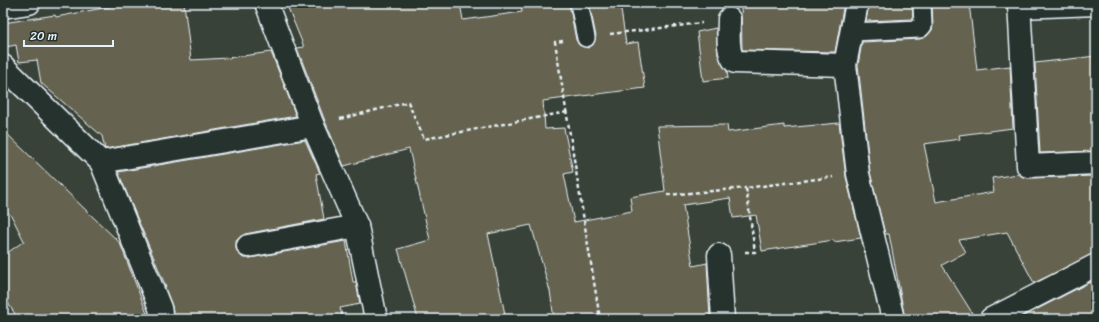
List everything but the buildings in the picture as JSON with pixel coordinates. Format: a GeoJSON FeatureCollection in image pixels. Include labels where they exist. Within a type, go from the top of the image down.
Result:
{"type":"FeatureCollection","features":[{"type":"Feature","properties":{"kind":"street"},"geometry":{"type":"LineString","coordinates":[[3,7],[28,3]]}},
{"type":"Feature","properties":{"kind":"street"},"geometry":{"type":"LineString","coordinates":[[266,3],[313,126],[357,226],[376,319]]}},
{"type":"Feature","properties":{"kind":"street"},"geometry":{"type":"LineString","coordinates":[[857,3],[845,66],[858,174],[893,319]]}},
{"type":"Feature","properties":{"kind":"street"},"geometry":{"type":"LineString","coordinates":[[1096,4],[1019,5],[1028,166],[1096,162]]}},
{"type":"Feature","properties":{"kind":"street"},"geometry":{"type":"LineString","coordinates":[[729,19],[731,58],[735,62],[845,66]]}},
{"type":"Feature","properties":{"kind":"street"},"geometry":{"type":"LineString","coordinates":[[3,66],[101,162],[160,308],[162,319]]}},
{"type":"Feature","properties":{"kind":"street"},"geometry":{"type":"LineString","coordinates":[[101,162],[313,126]]}},
{"type":"Feature","properties":{"kind":"street"},"geometry":{"type":"LineString","coordinates":[[248,246],[357,226]]}},
{"type":"Feature","properties":{"kind":"street"},"geometry":{"type":"LineString","coordinates":[[718,255],[723,319]]}},
{"type":"Feature","properties":{"kind":"street"},"geometry":{"type":"LineString","coordinates":[[991,319],[1096,265]]}},
{"type":"Feature","properties":{"kind":"lane"},"geometry":{"type":"LineString","coordinates":[[579,3],[586,38]]}},
{"type":"Feature","properties":{"kind":"lane"},"geometry":{"type":"LineString","coordinates":[[852,32],[920,29],[923,26],[922,3]]}},
{"type":"Feature","properties":{"kind":"path"},"geometry":{"type":"LineString","coordinates":[[600,319],[555,42],[729,19]]}},
{"type":"Feature","properties":{"kind":"path"},"geometry":{"type":"LineString","coordinates":[[313,126],[408,102],[424,139],[566,112]]}},
{"type":"Feature","properties":{"kind":"path"},"geometry":{"type":"LineString","coordinates":[[667,195],[746,188],[858,174]]}},
{"type":"Feature","properties":{"kind":"path"},"geometry":{"type":"LineString","coordinates":[[718,255],[755,252],[746,188]]}}]}
